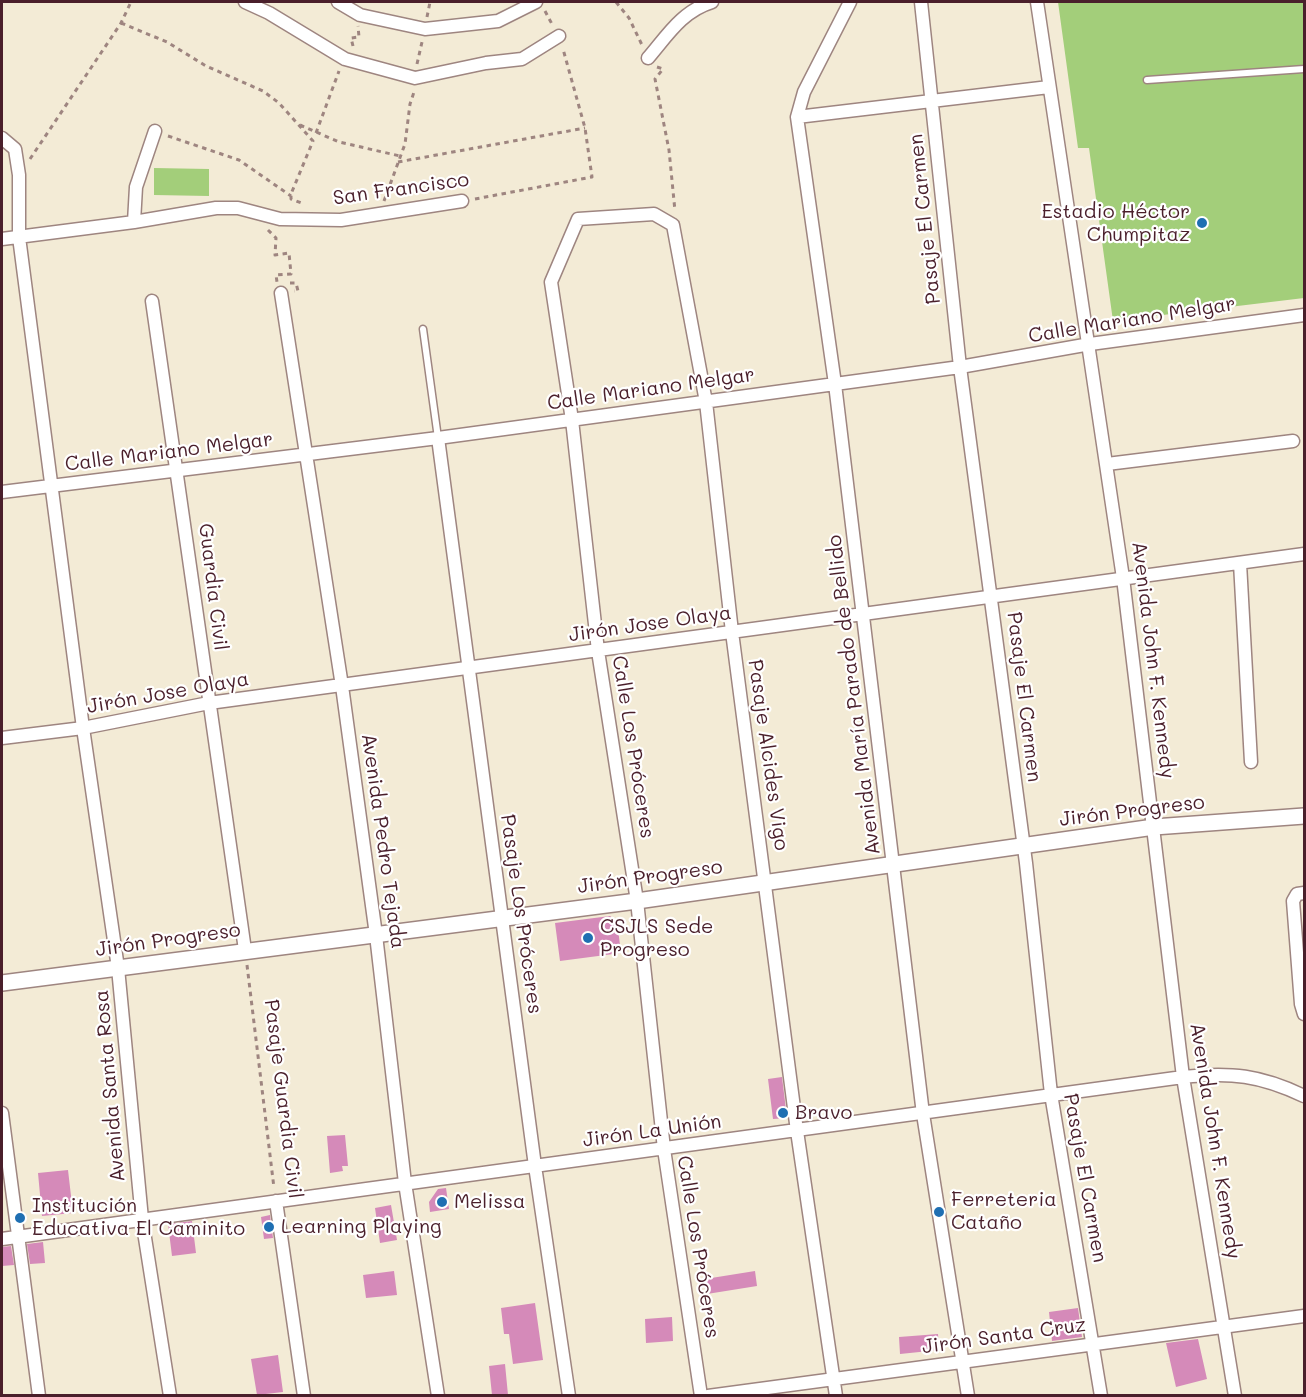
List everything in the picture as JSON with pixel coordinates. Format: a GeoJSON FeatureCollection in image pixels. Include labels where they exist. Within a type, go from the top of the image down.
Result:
{"type":"FeatureCollection","features":[{"type":"Feature","properties":{"kind":"street"},"geometry":{"type":"LineString","coordinates":[[245,2],[269,13],[347,60],[417,77],[486,63],[522,60],[559,36]]}},
{"type":"Feature","properties":{"kind":"street"},"geometry":{"type":"LineString","coordinates":[[338,2],[360,15],[425,29],[498,21],[540,6]]}},
{"type":"Feature","properties":{"kind":"street"},"geometry":{"type":"LineString","coordinates":[[648,58],[681,18],[697,6],[712,2]]}},
{"type":"Feature","properties":{"kind":"street","name":"Avenida María Parado de Bellido"},"geometry":{"type":"LineString","coordinates":[[850,2],[804,92],[796,117],[835,384],[923,1114],[968,1395]]}},
{"type":"Feature","properties":{"kind":"street","name":"Pasaje El Carmen"},"geometry":{"type":"LineString","coordinates":[[921,2],[960,368],[992,598],[1051,1094],[1101,1395]]}},
{"type":"Feature","properties":{"kind":"street","name":"Avenida John F. Kennedy"},"geometry":{"type":"LineString","coordinates":[[1037,2],[1090,344],[1123,579],[1183,1077],[1235,1395]]}},
{"type":"Feature","properties":{"kind":"street"},"geometry":{"type":"LineString","coordinates":[[796,117],[1050,87]]}},
{"type":"Feature","properties":{"kind":"street"},"geometry":{"type":"LineString","coordinates":[[134,222],[136,187],[155,131]]}},
{"type":"Feature","properties":{"kind":"street","name":"Avenida Santa Rosa"},"geometry":{"type":"LineString","coordinates":[[2,138],[15,150],[19,175],[19,237],[83,728],[118,968],[142,1220],[170,1395]]}},
{"type":"Feature","properties":{"kind":"street","name":"San Francisco"},"geometry":{"type":"LineString","coordinates":[[2,239],[134,222],[216,208],[238,208],[280,219],[342,220],[462,201]]}},
{"type":"Feature","properties":{"kind":"street","name":"Calle Los Próceres"},"geometry":{"type":"LineString","coordinates":[[673,225],[654,214],[578,219],[551,282],[572,420],[598,651],[637,901],[664,1149],[701,1395]]}},
{"type":"Feature","properties":{"kind":"street","name":"Pasaje Alcides Vigo"},"geometry":{"type":"LineString","coordinates":[[673,225],[706,402],[732,633],[766,882]]}},
{"type":"Feature","properties":{"kind":"street","name":"Avenida Pedro Tejada"},"geometry":{"type":"LineString","coordinates":[[281,293],[304,454],[342,686],[376,935],[405,1184],[438,1395]]}},
{"type":"Feature","properties":{"kind":"street","name":"Guardia Civil"},"geometry":{"type":"LineString","coordinates":[[152,301],[245,950]]}},
{"type":"Feature","properties":{"kind":"street","name":"Calle Mariano Melgar"},"geometry":{"type":"LineString","coordinates":[[2,492],[438,438],[960,368],[1090,344],[1305,315]]}},
{"type":"Feature","properties":{"kind":"street","name":"Pasaje Los Próceres"},"geometry":{"type":"LineString","coordinates":[[438,438],[569,1395]]}},
{"type":"Feature","properties":{"kind":"street"},"geometry":{"type":"LineString","coordinates":[[1107,464],[1293,441]]}},
{"type":"Feature","properties":{"kind":"street","name":"Jirón Jose Olaya"},"geometry":{"type":"LineString","coordinates":[[2,738],[83,728],[209,703],[1305,554]]}},
{"type":"Feature","properties":{"kind":"street"},"geometry":{"type":"LineString","coordinates":[[1240,563],[1251,762]]}},
{"type":"Feature","properties":{"kind":"street","name":"Jirón Progreso"},"geometry":{"type":"LineString","coordinates":[[2,983],[637,901],[1154,827],[1305,816]]}},
{"type":"Feature","properties":{"kind":"street"},"geometry":{"type":"LineString","coordinates":[[766,882],[797,1131],[836,1395]]}},
{"type":"Feature","properties":{"kind":"street"},"geometry":{"type":"LineString","coordinates":[[1305,893],[1297,894],[1293,901],[1301,1004],[1305,1014]]}},
{"type":"Feature","properties":{"kind":"street","name":"Jirón La Unión"},"geometry":{"type":"LineString","coordinates":[[2,1239],[1183,1077],[1239,1075],[1257,1077],[1303,1091]]}},
{"type":"Feature","properties":{"kind":"street"},"geometry":{"type":"LineString","coordinates":[[2,1113],[39,1395]]}},
{"type":"Feature","properties":{"kind":"street","name":"Pasaje Guardia Civil"},"geometry":{"type":"LineString","coordinates":[[276,1202],[304,1395]]}},
{"type":"Feature","properties":{"kind":"street","name":"Jirón Santa Cruz"},"geometry":{"type":"LineString","coordinates":[[708,1395],[1305,1316]]}},
{"type":"Feature","properties":{"kind":"lane"},"geometry":{"type":"LineString","coordinates":[[1148,80],[1305,69]]}},
{"type":"Feature","properties":{"kind":"lane"},"geometry":{"type":"LineString","coordinates":[[423,329],[438,438]]}},
{"type":"Feature","properties":{"kind":"path"},"geometry":{"type":"LineString","coordinates":[[19,175],[121,22],[131,2]]}},
{"type":"Feature","properties":{"kind":"path"},"geometry":{"type":"LineString","coordinates":[[616,2],[629,18],[648,58],[653,65],[663,69],[656,79],[662,104],[677,208],[673,225]]}},
{"type":"Feature","properties":{"kind":"path"},"geometry":{"type":"LineString","coordinates":[[398,162],[585,128],[559,36],[540,6]]}},
{"type":"Feature","properties":{"kind":"path"},"geometry":{"type":"LineString","coordinates":[[316,133],[340,71],[335,67],[340,67],[347,60],[345,46],[355,46],[351,38],[358,37],[360,15]]}},
{"type":"Feature","properties":{"kind":"path"},"geometry":{"type":"LineString","coordinates":[[121,22],[167,42],[206,66],[263,91],[279,103],[313,141],[293,189]]}},
{"type":"Feature","properties":{"kind":"path"},"geometry":{"type":"LineString","coordinates":[[379,214],[405,144],[410,104],[417,77]]}},
{"type":"Feature","properties":{"kind":"path"},"geometry":{"type":"LineString","coordinates":[[299,124],[339,142],[400,156]]}},
{"type":"Feature","properties":{"kind":"path","name":"San Francisco"},"geometry":{"type":"LineString","coordinates":[[462,201],[592,177],[585,128]]}},
{"type":"Feature","properties":{"kind":"path"},"geometry":{"type":"LineString","coordinates":[[155,131],[238,160],[291,196]]}},
{"type":"Feature","properties":{"kind":"path"},"geometry":{"type":"LineString","coordinates":[[280,219],[278,225],[267,225],[276,238],[275,255],[289,253],[291,274],[276,275],[277,282],[296,283],[298,291],[281,293]]}},
{"type":"Feature","properties":{"kind":"path","name":"Pasaje Guardia Civil"},"geometry":{"type":"LineString","coordinates":[[245,950],[276,1202]]}},
{"type":"Feature","properties":{"kind":"green space","name":"Estadio Héctor Chumpitaz"},"geometry":{"type":"Polygon","coordinates":[[[1058,2],[1304,2],[1304,298],[1113,321],[1089,148],[1078,148],[1058,2]]]}},
{"type":"Feature","properties":{"kind":"green space"},"geometry":{"type":"Polygon","coordinates":[[[154,168],[209,169],[209,196],[154,195],[154,168]]]}},
{"type":"Feature","properties":{"kind":"building","name":"CSJLS Sede Progreso"},"geometry":{"type":"Polygon","coordinates":[[[610,916],[617,921],[621,953],[560,961],[555,923],[610,916]]]}},
{"type":"Feature","properties":{"kind":"building"},"geometry":{"type":"Polygon","coordinates":[[[782,1077],[787,1118],[773,1119],[768,1079],[782,1077]]]}},
{"type":"Feature","properties":{"kind":"building"},"geometry":{"type":"Polygon","coordinates":[[[345,1135],[348,1166],[342,1166],[343,1171],[330,1173],[327,1136],[345,1135]]]}},
{"type":"Feature","properties":{"kind":"building"},"geometry":{"type":"Polygon","coordinates":[[[68,1170],[73,1213],[42,1216],[38,1173],[68,1170]]]}},
{"type":"Feature","properties":{"kind":"building"},"geometry":{"type":"Polygon","coordinates":[[[446,1188],[449,1209],[430,1212],[429,1202],[438,1189],[446,1188]]]}},
{"type":"Feature","properties":{"kind":"building"},"geometry":{"type":"Polygon","coordinates":[[[391,1205],[397,1240],[380,1243],[375,1208],[391,1205]]]}},
{"type":"Feature","properties":{"kind":"building","name":"Learning Playing"},"geometry":{"type":"Polygon","coordinates":[[[270,1215],[273,1238],[264,1239],[261,1217],[270,1215]]]}},
{"type":"Feature","properties":{"kind":"building"},"geometry":{"type":"Polygon","coordinates":[[[192,1221],[196,1253],[172,1256],[168,1224],[192,1221]]]}},
{"type":"Feature","properties":{"kind":"building"},"geometry":{"type":"Polygon","coordinates":[[[43,1242],[45,1263],[30,1264],[27,1244],[43,1242]]]}},
{"type":"Feature","properties":{"kind":"building"},"geometry":{"type":"Polygon","coordinates":[[[11,1246],[14,1265],[2,1266],[2,1247],[11,1246]]]}},
{"type":"Feature","properties":{"kind":"building"},"geometry":{"type":"Polygon","coordinates":[[[394,1271],[397,1295],[366,1298],[363,1275],[394,1271]]]}},
{"type":"Feature","properties":{"kind":"building"},"geometry":{"type":"Polygon","coordinates":[[[755,1271],[757,1286],[707,1294],[705,1279],[755,1271]]]}},
{"type":"Feature","properties":{"kind":"building"},"geometry":{"type":"Polygon","coordinates":[[[535,1303],[543,1360],[513,1364],[509,1334],[504,1334],[501,1308],[535,1303]]]}},
{"type":"Feature","properties":{"kind":"building"},"geometry":{"type":"Polygon","coordinates":[[[1078,1308],[1082,1337],[1052,1341],[1049,1312],[1078,1308]]]}},
{"type":"Feature","properties":{"kind":"building"},"geometry":{"type":"Polygon","coordinates":[[[672,1317],[673,1341],[646,1343],[645,1319],[672,1317]]]}},
{"type":"Feature","properties":{"kind":"building"},"geometry":{"type":"Polygon","coordinates":[[[938,1334],[939,1350],[900,1354],[899,1337],[938,1334]]]}},
{"type":"Feature","properties":{"kind":"building"},"geometry":{"type":"Polygon","coordinates":[[[1198,1339],[1207,1379],[1176,1387],[1166,1343],[1198,1339]]]}},
{"type":"Feature","properties":{"kind":"building"},"geometry":{"type":"Polygon","coordinates":[[[278,1355],[283,1392],[257,1395],[251,1359],[278,1355]]]}},
{"type":"Feature","properties":{"kind":"building"},"geometry":{"type":"Polygon","coordinates":[[[505,1364],[508,1395],[492,1395],[489,1366],[505,1364]]]}},
{"type":"Feature","properties":{"kind":"place","name":"Estadio Héctor Chumpitaz"},"geometry":{"type":"Point","coordinates":[1202,223]}},
{"type":"Feature","properties":{"kind":"place","name":"CSJLS Sede Progreso"},"geometry":{"type":"Point","coordinates":[588,938]}},
{"type":"Feature","properties":{"kind":"place","name":"Bravo"},"geometry":{"type":"Point","coordinates":[783,1113]}},
{"type":"Feature","properties":{"kind":"place","name":"Melissa"},"geometry":{"type":"Point","coordinates":[442,1202]}},
{"type":"Feature","properties":{"kind":"place","name":"Ferreteria Cataño"},"geometry":{"type":"Point","coordinates":[939,1212]}},
{"type":"Feature","properties":{"kind":"place","name":"Institución Educativa El Caminito"},"geometry":{"type":"Point","coordinates":[20,1218]}},
{"type":"Feature","properties":{"kind":"place","name":"Learning Playing"},"geometry":{"type":"Point","coordinates":[269,1227]}}]}
